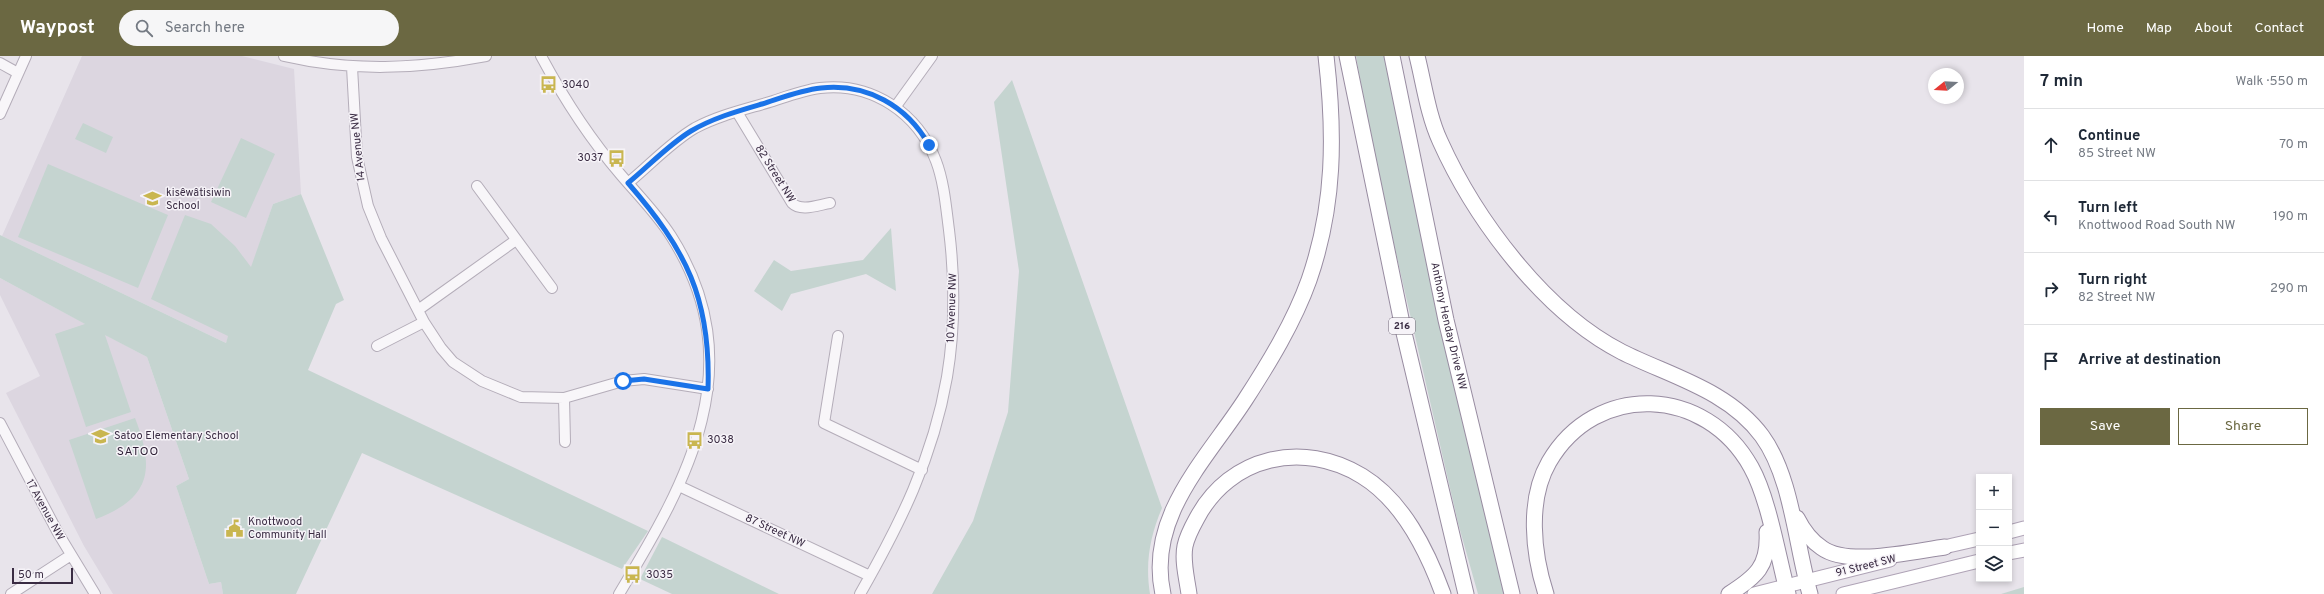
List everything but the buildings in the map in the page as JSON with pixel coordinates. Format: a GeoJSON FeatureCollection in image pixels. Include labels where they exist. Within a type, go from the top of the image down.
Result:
{"type":"FeatureCollection","features":[{"type":"Feature","properties":{"kind":"highway"},"geometry":{"type":"LineString","coordinates":[[1163,594],[1160,554],[1166,525],[1177,500],[1246,399],[1286,331],[1309,281],[1328,207],[1332,160],[1332,117],[1326,56]]}},
{"type":"Feature","properties":{"kind":"highway","name":"216"},"geometry":{"type":"LineString","coordinates":[[1347,56],[1404,333],[1466,594]]}},
{"type":"Feature","properties":{"kind":"highway","name":"Anthony Henday Drive NW"},"geometry":{"type":"LineString","coordinates":[[1392,56],[1446,320],[1512,594]]}},
{"type":"Feature","properties":{"kind":"highway"},"geometry":{"type":"LineString","coordinates":[[1417,56],[1428,106],[1440,140],[1468,196],[1508,252],[1548,296],[1592,332],[1620,351],[1704,388],[1746,418],[1762,435],[1775,457],[1792,514],[1808,588]]}},
{"type":"Feature","properties":{"kind":"highway"},"geometry":{"type":"LineString","coordinates":[[1546,594],[1541,579],[1534,526],[1540,483],[1549,461],[1565,441],[1581,425],[1601,413],[1622,405],[1649,403],[1671,405],[1696,413],[1715,426],[1734,444],[1751,467],[1764,503],[1787,590]]}},
{"type":"Feature","properties":{"kind":"highway"},"geometry":{"type":"LineString","coordinates":[[1190,594],[1185,564],[1185,547],[1190,531],[1204,504],[1215,491],[1256,463],[1295,456],[1318,458],[1340,464],[1363,477],[1381,490],[1405,518],[1425,553],[1443,594]]}},
{"type":"Feature","properties":{"kind":"highway"},"geometry":{"type":"LineString","coordinates":[[1784,488],[1805,534],[1823,549],[1846,556],[1881,556],[1945,546]]}},
{"type":"Feature","properties":{"kind":"highway"},"geometry":{"type":"LineString","coordinates":[[1729,594],[1753,579],[1763,563],[1768,546],[1764,503]]}},
{"type":"Feature","properties":{"kind":"main road"},"geometry":{"type":"LineString","coordinates":[[2012,531],[2024,528]]}},
{"type":"Feature","properties":{"kind":"main road","name":"91 Street SW"},"geometry":{"type":"LineString","coordinates":[[1754,594],[1808,588],[1945,546],[1976,540]]}},
{"type":"Feature","properties":{"kind":"main road"},"geometry":{"type":"LineString","coordinates":[[2012,552],[2024,550]]}},
{"type":"Feature","properties":{"kind":"main road","name":"91 Street SW"},"geometry":{"type":"LineString","coordinates":[[1843,594],[1976,562]]}},
{"type":"Feature","properties":{"kind":"street"},"geometry":{"type":"LineString","coordinates":[[0,114],[26,56]]}},
{"type":"Feature","properties":{"kind":"street"},"geometry":{"type":"LineString","coordinates":[[284,56],[352,67],[399,67],[450,63],[486,56]]}},
{"type":"Feature","properties":{"kind":"street"},"geometry":{"type":"LineString","coordinates":[[541,56],[567,104],[589,135],[671,236],[690,274],[706,329],[709,357],[708,389],[702,427],[692,457],[679,486],[619,594]]}},
{"type":"Feature","properties":{"kind":"street"},"geometry":{"type":"LineString","coordinates":[[628,183],[690,132],[709,121],[800,92],[830,88],[863,91],[896,106],[932,56]]}},
{"type":"Feature","properties":{"kind":"street"},"geometry":{"type":"LineString","coordinates":[[0,63],[18,73]]}},
{"type":"Feature","properties":{"kind":"street","name":"14 Avenue NW"},"geometry":{"type":"LineString","coordinates":[[352,67],[357,157],[364,193],[381,238],[424,322],[441,348],[453,362],[482,381],[521,397],[564,398],[623,381],[644,379],[708,389]]}},
{"type":"Feature","properties":{"kind":"street","name":"10 Avenue NW"},"geometry":{"type":"LineString","coordinates":[[860,594],[899,524],[922,470],[944,393],[950,357],[953,309],[953,268],[948,221],[939,171],[929,145],[919,128],[896,106]]}},
{"type":"Feature","properties":{"kind":"street","name":"82 Street NW"},"geometry":{"type":"LineString","coordinates":[[737,112],[794,206],[804,208],[830,203]]}},
{"type":"Feature","properties":{"kind":"street"},"geometry":{"type":"LineString","coordinates":[[477,186],[552,288]]}},
{"type":"Feature","properties":{"kind":"street"},"geometry":{"type":"LineString","coordinates":[[418,310],[516,240]]}},
{"type":"Feature","properties":{"kind":"street"},"geometry":{"type":"LineString","coordinates":[[377,346],[424,322]]}},
{"type":"Feature","properties":{"kind":"street"},"geometry":{"type":"LineString","coordinates":[[838,336],[824,423],[922,470]]}},
{"type":"Feature","properties":{"kind":"street"},"geometry":{"type":"LineString","coordinates":[[564,398],[565,442]]}},
{"type":"Feature","properties":{"kind":"street","name":"17 Avenue NW"},"geometry":{"type":"LineString","coordinates":[[0,423],[71,555],[95,594]]}},
{"type":"Feature","properties":{"kind":"street","name":"87 Street NW"},"geometry":{"type":"LineString","coordinates":[[679,486],[870,576]]}},
{"type":"Feature","properties":{"kind":"street"},"geometry":{"type":"LineString","coordinates":[[11,594],[71,555]]}},
{"type":"Feature","properties":{"kind":"shaded area","name":"kisêwâtisiwin School"},"geometry":{"type":"Polygon","coordinates":[[[82,56],[242,56],[294,69],[301,194],[273,204],[226,343],[2,236],[82,56]]]}},
{"type":"Feature","properties":{"kind":"shaded area"},"geometry":{"type":"Polygon","coordinates":[[[1356,56],[1386,56],[1506,594],[1478,594],[1458,523],[1372,149],[1356,56]]]}},
{"type":"Feature","properties":{"kind":"shaded area"},"geometry":{"type":"Polygon","coordinates":[[[1012,80],[1162,508],[1154,529],[1148,561],[1150,594],[932,594],[973,521],[1008,412],[1019,271],[994,102],[1012,80]]]}},
{"type":"Feature","properties":{"kind":"shaded area"},"geometry":{"type":"Polygon","coordinates":[[[83,123],[113,137],[106,153],[75,139],[83,123]]]}},
{"type":"Feature","properties":{"kind":"shaded area"},"geometry":{"type":"Polygon","coordinates":[[[241,138],[275,154],[246,218],[211,202],[241,138]]]}},
{"type":"Feature","properties":{"kind":"shaded area"},"geometry":{"type":"Polygon","coordinates":[[[48,164],[168,215],[138,288],[18,237],[48,164]]]}},
{"type":"Feature","properties":{"kind":"shaded area"},"geometry":{"type":"Polygon","coordinates":[[[301,194],[344,300],[336,304],[308,370],[648,531],[622,569],[362,453],[296,594],[223,594],[221,582],[209,584],[176,486],[189,479],[147,357],[105,335],[131,412],[86,427],[55,334],[85,324],[0,278],[0,235],[226,343],[228,336],[151,299],[185,215],[211,224],[235,246],[251,267],[273,204],[301,194]]]}},
{"type":"Feature","properties":{"kind":"shaded area"},"geometry":{"type":"Polygon","coordinates":[[[891,228],[896,291],[866,274],[791,294],[782,311],[754,291],[774,260],[791,271],[863,260],[891,228]]]}},
{"type":"Feature","properties":{"kind":"shaded area","name":"Satoo Elementary School"},"geometry":{"type":"Polygon","coordinates":[[[0,278],[147,357],[189,479],[176,486],[209,584],[221,582],[223,594],[113,594],[84,546],[6,393],[40,376],[0,295],[0,278]]]}},
{"type":"Feature","properties":{"kind":"shaded area"},"geometry":{"type":"Polygon","coordinates":[[[135,418],[145,452],[146,467],[144,480],[138,491],[128,502],[114,511],[96,519],[69,440],[135,418]]]}},
{"type":"Feature","properties":{"kind":"shaded area"},"geometry":{"type":"Polygon","coordinates":[[[662,537],[779,594],[672,594],[640,579],[662,537]]]}},
{"type":"Feature","properties":{"kind":"shaded area"},"geometry":{"type":"Polygon","coordinates":[[[2024,587],[2024,594],[2001,594],[2024,587]]]}},
{"type":"Feature","properties":{"kind":"place","name":"3040"},"geometry":{"type":"Point","coordinates":[549,85]}},
{"type":"Feature","properties":{"kind":"place","name":"3037"},"geometry":{"type":"Point","coordinates":[616,158]}},
{"type":"Feature","properties":{"kind":"place","name":"kisêwâtisiwin School"},"geometry":{"type":"Point","coordinates":[153,199]}},
{"type":"Feature","properties":{"kind":"place","name":"Satoo Elementary School"},"geometry":{"type":"Point","coordinates":[101,436]}},
{"type":"Feature","properties":{"kind":"place","name":"3038"},"geometry":{"type":"Point","coordinates":[694,440]}},
{"type":"Feature","properties":{"kind":"place","name":"Knottwood Community Hall"},"geometry":{"type":"Point","coordinates":[235,528]}},
{"type":"Feature","properties":{"kind":"place","name":"3035"},"geometry":{"type":"Point","coordinates":[633,575]}},
{"type":"Feature","properties":{"kind":"district","name":"SATOO"},"geometry":{"type":"Point","coordinates":[138,452]}},
{"type":"Feature","properties":{"kind":"route"},"geometry":{"type":"LineString","coordinates":[[623,381],[644,379],[708,389],[709,357],[706,329],[697,293],[690,274],[671,236],[628,183],[682,137],[709,121],[796,94],[822,88],[848,88],[873,94],[896,106],[919,128],[929,145]]}}]}
